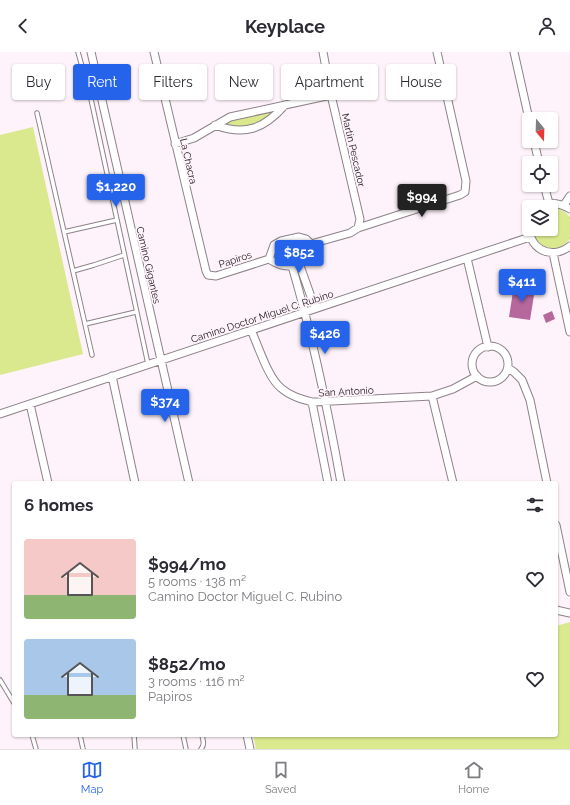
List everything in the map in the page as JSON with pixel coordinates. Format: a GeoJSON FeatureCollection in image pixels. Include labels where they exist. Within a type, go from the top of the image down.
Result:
{"type":"FeatureCollection","features":[{"type":"Feature","properties":{"kind":"street","name":"Camino Gigantes"},"geometry":{"type":"LineString","coordinates":[[91,52],[189,481]]}},
{"type":"Feature","properties":{"kind":"street","name":"La Chacra"},"geometry":{"type":"LineString","coordinates":[[154,52],[204,267],[208,275]]}},
{"type":"Feature","properties":{"kind":"street","name":"Martín Pescador"},"geometry":{"type":"LineString","coordinates":[[322,52],[325,64]]}},
{"type":"Feature","properties":{"kind":"street"},"geometry":{"type":"LineString","coordinates":[[311,244],[350,233],[358,228],[460,195],[465,192],[466,181],[437,52]]}},
{"type":"Feature","properties":{"kind":"street"},"geometry":{"type":"LineString","coordinates":[[514,52],[527,112]]}},
{"type":"Feature","properties":{"kind":"street"},"geometry":{"type":"LineString","coordinates":[[175,144],[194,138],[230,117],[308,100]]}},
{"type":"Feature","properties":{"kind":"street","name":"Martín Pescador"},"geometry":{"type":"LineString","coordinates":[[332,100],[360,219],[358,228]]}},
{"type":"Feature","properties":{"kind":"street"},"geometry":{"type":"LineString","coordinates":[[215,125],[239,130],[250,129],[267,123],[285,105]]}},
{"type":"Feature","properties":{"kind":"street"},"geometry":{"type":"LineString","coordinates":[[567,207],[570,196]]}},
{"type":"Feature","properties":{"kind":"street"},"geometry":{"type":"LineString","coordinates":[[299,237],[306,239],[311,244],[308,255],[299,263],[292,266],[281,265],[269,259],[274,245],[281,241],[299,237]]}},
{"type":"Feature","properties":{"kind":"street","name":"Camino Doctor Miguel C. Rubino"},"geometry":{"type":"LineString","coordinates":[[0,414],[530,237]]}},
{"type":"Feature","properties":{"kind":"street"},"geometry":{"type":"LineString","coordinates":[[530,237],[537,247],[553,253],[566,249],[570,246]]}},
{"type":"Feature","properties":{"kind":"street"},"geometry":{"type":"LineString","coordinates":[[553,253],[570,332]]}},
{"type":"Feature","properties":{"kind":"street"},"geometry":{"type":"LineString","coordinates":[[467,258],[488,347]]}},
{"type":"Feature","properties":{"kind":"street","name":"Papiros"},"geometry":{"type":"LineString","coordinates":[[208,275],[216,276],[269,259]]}},
{"type":"Feature","properties":{"kind":"street"},"geometry":{"type":"LineString","coordinates":[[299,263],[315,308]]}},
{"type":"Feature","properties":{"kind":"street"},"geometry":{"type":"LineString","coordinates":[[292,266],[305,312],[326,401],[341,481]]}},
{"type":"Feature","properties":{"kind":"street","name":"San Antonio"},"geometry":{"type":"LineString","coordinates":[[251,330],[273,379],[280,388],[295,398],[312,402],[432,396],[453,389],[477,376]]}},
{"type":"Feature","properties":{"kind":"street"},"geometry":{"type":"LineString","coordinates":[[484,348],[497,348],[504,352],[508,360],[508,368],[504,376],[493,382],[484,381],[477,376],[473,369],[473,360],[477,353],[484,348]]}},
{"type":"Feature","properties":{"kind":"street"},"geometry":{"type":"LineString","coordinates":[[508,368],[522,380],[530,400],[547,481]]}},
{"type":"Feature","properties":{"kind":"street"},"geometry":{"type":"LineString","coordinates":[[112,376],[135,481]]}},
{"type":"Feature","properties":{"kind":"street"},"geometry":{"type":"LineString","coordinates":[[432,396],[453,481]]}},
{"type":"Feature","properties":{"kind":"street"},"geometry":{"type":"LineString","coordinates":[[312,402],[328,481]]}},
{"type":"Feature","properties":{"kind":"street"},"geometry":{"type":"LineString","coordinates":[[30,404],[48,481]]}},
{"type":"Feature","properties":{"kind":"street"},"geometry":{"type":"LineString","coordinates":[[558,535],[570,592]]}},
{"type":"Feature","properties":{"kind":"street"},"geometry":{"type":"LineString","coordinates":[[558,610],[570,613]]}},
{"type":"Feature","properties":{"kind":"street"},"geometry":{"type":"LineString","coordinates":[[247,737],[250,749]]}},
{"type":"Feature","properties":{"kind":"lane"},"geometry":{"type":"LineString","coordinates":[[78,52],[90,99],[148,364]]}},
{"type":"Feature","properties":{"kind":"lane"},"geometry":{"type":"LineString","coordinates":[[37,113],[92,355]]}},
{"type":"Feature","properties":{"kind":"lane"},"geometry":{"type":"LineString","coordinates":[[64,232],[117,220]]}},
{"type":"Feature","properties":{"kind":"lane"},"geometry":{"type":"LineString","coordinates":[[73,270],[94,266],[124,255]]}},
{"type":"Feature","properties":{"kind":"lane"},"geometry":{"type":"LineString","coordinates":[[85,324],[136,312]]}},
{"type":"Feature","properties":{"kind":"lane"},"geometry":{"type":"LineString","coordinates":[[0,680],[12,700]]}},
{"type":"Feature","properties":{"kind":"lane"},"geometry":{"type":"LineString","coordinates":[[33,737],[36,749]]}},
{"type":"Feature","properties":{"kind":"lane"},"geometry":{"type":"LineString","coordinates":[[80,737],[82,747]]}},
{"type":"Feature","properties":{"kind":"lane"},"geometry":{"type":"LineString","coordinates":[[82,747],[84,737]]}},
{"type":"Feature","properties":{"kind":"lane"},"geometry":{"type":"LineString","coordinates":[[134,737],[136,749]]}},
{"type":"Feature","properties":{"kind":"lane"},"geometry":{"type":"LineString","coordinates":[[183,737],[186,749]]}},
{"type":"Feature","properties":{"kind":"lane"},"geometry":{"type":"LineString","coordinates":[[201,749],[204,743],[202,737]]}},
{"type":"Feature","properties":{"kind":"green space"},"geometry":{"type":"Polygon","coordinates":[[[275,112],[273,115],[250,127],[227,125],[229,120],[275,112]]]}},
{"type":"Feature","properties":{"kind":"green space"},"geometry":{"type":"Polygon","coordinates":[[[33,127],[83,354],[0,375],[0,135],[33,127]]]}},
{"type":"Feature","properties":{"kind":"green space"},"geometry":{"type":"Polygon","coordinates":[[[558,209],[562,210],[570,217],[570,239],[563,245],[557,248],[548,248],[540,244],[535,237],[558,236],[558,209]]]}},
{"type":"Feature","properties":{"kind":"green space"},"geometry":{"type":"Polygon","coordinates":[[[302,239],[308,245],[303,256],[299,260],[286,263],[274,258],[273,253],[279,246],[302,239]]]}},
{"type":"Feature","properties":{"kind":"green space"},"geometry":{"type":"Polygon","coordinates":[[[570,622],[570,749],[256,749],[253,737],[558,737],[558,625],[570,622]]]}},
{"type":"Feature","properties":{"kind":"building"},"geometry":{"type":"Polygon","coordinates":[[[514,285],[535,289],[530,320],[509,317],[514,285]]]}},
{"type":"Feature","properties":{"kind":"building"},"geometry":{"type":"Polygon","coordinates":[[[552,311],[555,319],[546,323],[543,315],[552,311]]]}}]}
